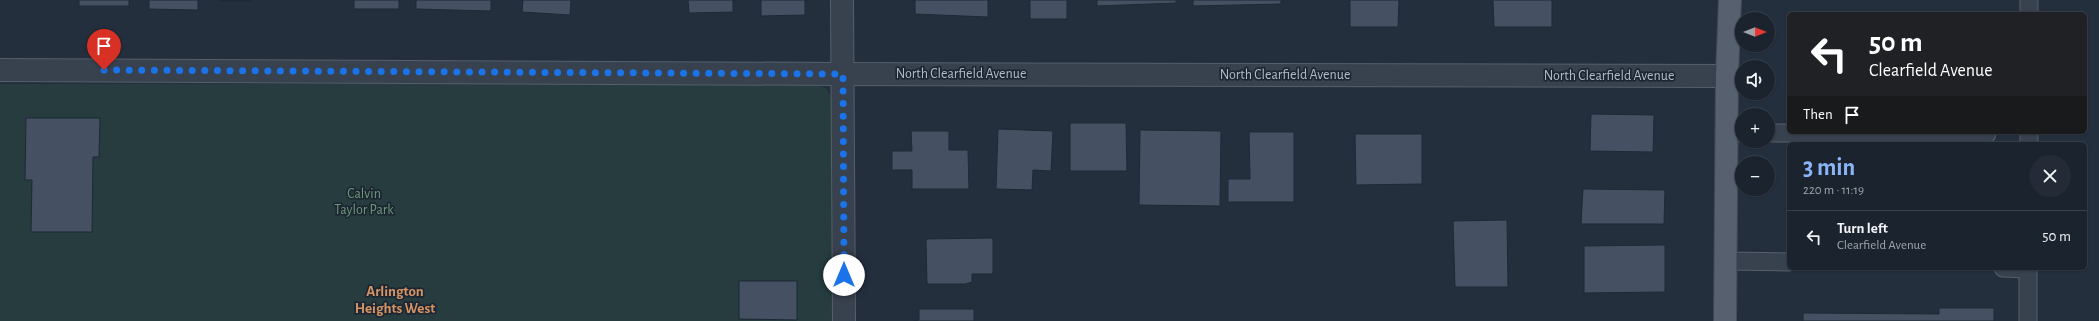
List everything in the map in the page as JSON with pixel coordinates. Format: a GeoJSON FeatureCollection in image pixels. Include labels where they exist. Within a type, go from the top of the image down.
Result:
{"type":"FeatureCollection","features":[{"type":"Feature","properties":{"kind":"main road"},"geometry":{"type":"LineString","coordinates":[[1725,321],[1726,261],[1734,133],[1727,76],[1732,1]]}},
{"type":"Feature","properties":{"kind":"street"},"geometry":{"type":"LineString","coordinates":[[842,0],[844,321]]}},
{"type":"Feature","properties":{"kind":"street","name":"North Clearfield Avenue"},"geometry":{"type":"LineString","coordinates":[[0,70],[1727,76]]}},
{"type":"Feature","properties":{"kind":"lane"},"geometry":{"type":"LineString","coordinates":[[2029,0],[2029,12]]}},
{"type":"Feature","properties":{"kind":"lane"},"geometry":{"type":"LineString","coordinates":[[1775,133],[1787,133]]}},
{"type":"Feature","properties":{"kind":"lane"},"geometry":{"type":"LineString","coordinates":[[1726,261],[1787,262]]}},
{"type":"Feature","properties":{"kind":"lane"},"geometry":{"type":"LineString","coordinates":[[2028,270],[2028,321]]}},
{"type":"Feature","properties":{"kind":"green space","name":"Calvin Taylor Park"},"geometry":{"type":"Polygon","coordinates":[[[812,83],[827,89],[834,102],[833,321],[0,321],[0,84],[812,83]]]}},
{"type":"Feature","properties":{"kind":"building"},"geometry":{"type":"Polygon","coordinates":[[[79,0],[129,0],[129,6],[79,6],[79,0]]]}},
{"type":"Feature","properties":{"kind":"building"},"geometry":{"type":"Polygon","coordinates":[[[149,0],[198,0],[198,10],[149,9],[149,0]]]}},
{"type":"Feature","properties":{"kind":"building"},"geometry":{"type":"Polygon","coordinates":[[[250,0],[250,1],[220,1],[250,0]]]}},
{"type":"Feature","properties":{"kind":"building"},"geometry":{"type":"Polygon","coordinates":[[[354,0],[399,0],[399,9],[354,9],[354,0]]]}},
{"type":"Feature","properties":{"kind":"building"},"geometry":{"type":"Polygon","coordinates":[[[416,0],[491,0],[491,11],[416,9],[416,0]]]}},
{"type":"Feature","properties":{"kind":"building"},"geometry":{"type":"Polygon","coordinates":[[[523,0],[571,0],[570,15],[522,12],[523,0]]]}},
{"type":"Feature","properties":{"kind":"building"},"geometry":{"type":"Polygon","coordinates":[[[688,0],[733,0],[733,12],[689,13],[688,0]]]}},
{"type":"Feature","properties":{"kind":"building"},"geometry":{"type":"Polygon","coordinates":[[[761,0],[805,0],[805,15],[761,16],[761,0]]]}},
{"type":"Feature","properties":{"kind":"building"},"geometry":{"type":"Polygon","coordinates":[[[915,0],[988,0],[988,17],[915,14],[915,0]]]}},
{"type":"Feature","properties":{"kind":"building"},"geometry":{"type":"Polygon","coordinates":[[[1030,0],[1067,0],[1067,19],[1030,19],[1030,0]]]}},
{"type":"Feature","properties":{"kind":"building"},"geometry":{"type":"Polygon","coordinates":[[[1097,0],[1176,0],[1176,3],[1097,6],[1097,0]]]}},
{"type":"Feature","properties":{"kind":"building"},"geometry":{"type":"Polygon","coordinates":[[[1193,0],[1281,0],[1281,4],[1193,6],[1193,0]]]}},
{"type":"Feature","properties":{"kind":"building"},"geometry":{"type":"Polygon","coordinates":[[[1350,0],[1399,0],[1398,27],[1350,27],[1350,0]]]}},
{"type":"Feature","properties":{"kind":"building"},"geometry":{"type":"Polygon","coordinates":[[[1493,0],[1552,0],[1552,27],[1494,27],[1493,0]]]}},
{"type":"Feature","properties":{"kind":"building"},"geometry":{"type":"Polygon","coordinates":[[[1591,114],[1654,115],[1653,152],[1590,151],[1591,114]]]}},
{"type":"Feature","properties":{"kind":"building"},"geometry":{"type":"Polygon","coordinates":[[[26,118],[100,118],[99,157],[93,157],[92,232],[31,232],[32,180],[25,180],[26,118]]]}},
{"type":"Feature","properties":{"kind":"building"},"geometry":{"type":"Polygon","coordinates":[[[1070,123],[1126,123],[1127,171],[1070,171],[1070,123]]]}},
{"type":"Feature","properties":{"kind":"building"},"geometry":{"type":"Polygon","coordinates":[[[998,129],[1053,131],[1051,171],[1033,170],[1032,190],[996,189],[998,129]]]}},
{"type":"Feature","properties":{"kind":"building"},"geometry":{"type":"Polygon","coordinates":[[[1140,130],[1221,131],[1220,206],[1139,205],[1140,130]]]}},
{"type":"Feature","properties":{"kind":"building"},"geometry":{"type":"Polygon","coordinates":[[[911,131],[949,131],[949,150],[968,150],[969,189],[912,189],[912,170],[892,170],[892,151],[912,151],[911,131]]]}},
{"type":"Feature","properties":{"kind":"building"},"geometry":{"type":"Polygon","coordinates":[[[1249,132],[1294,132],[1294,202],[1228,202],[1228,179],[1250,179],[1249,132]]]}},
{"type":"Feature","properties":{"kind":"building"},"geometry":{"type":"Polygon","coordinates":[[[1355,134],[1422,134],[1422,184],[1356,185],[1355,134]]]}},
{"type":"Feature","properties":{"kind":"building"},"geometry":{"type":"Polygon","coordinates":[[[1583,189],[1665,190],[1664,224],[1581,224],[1583,189]]]}},
{"type":"Feature","properties":{"kind":"building"},"geometry":{"type":"Polygon","coordinates":[[[1507,220],[1508,287],[1455,287],[1453,221],[1507,220]]]}},
{"type":"Feature","properties":{"kind":"building"},"geometry":{"type":"Polygon","coordinates":[[[993,238],[993,274],[972,274],[972,282],[965,284],[927,284],[926,239],[993,238]]]}},
{"type":"Feature","properties":{"kind":"building"},"geometry":{"type":"Polygon","coordinates":[[[1665,245],[1665,292],[1584,293],[1584,246],[1665,245]]]}},
{"type":"Feature","properties":{"kind":"building"},"geometry":{"type":"Polygon","coordinates":[[[739,281],[797,281],[797,320],[739,319],[739,281]]]}},
{"type":"Feature","properties":{"kind":"building"},"geometry":{"type":"Polygon","coordinates":[[[1939,308],[1994,308],[1994,321],[1803,321],[1803,313],[1939,314],[1939,308]]]}},
{"type":"Feature","properties":{"kind":"building"},"geometry":{"type":"Polygon","coordinates":[[[919,309],[974,309],[974,321],[913,321],[919,320],[919,309]]]}},
{"type":"Feature","properties":{"kind":"district","name":"Arlington Heights West"},"geometry":{"type":"Point","coordinates":[395,300]}},
{"type":"Feature","properties":{"kind":"route"},"geometry":{"type":"LineString","coordinates":[[104,70],[843,74],[844,275]]}}]}
